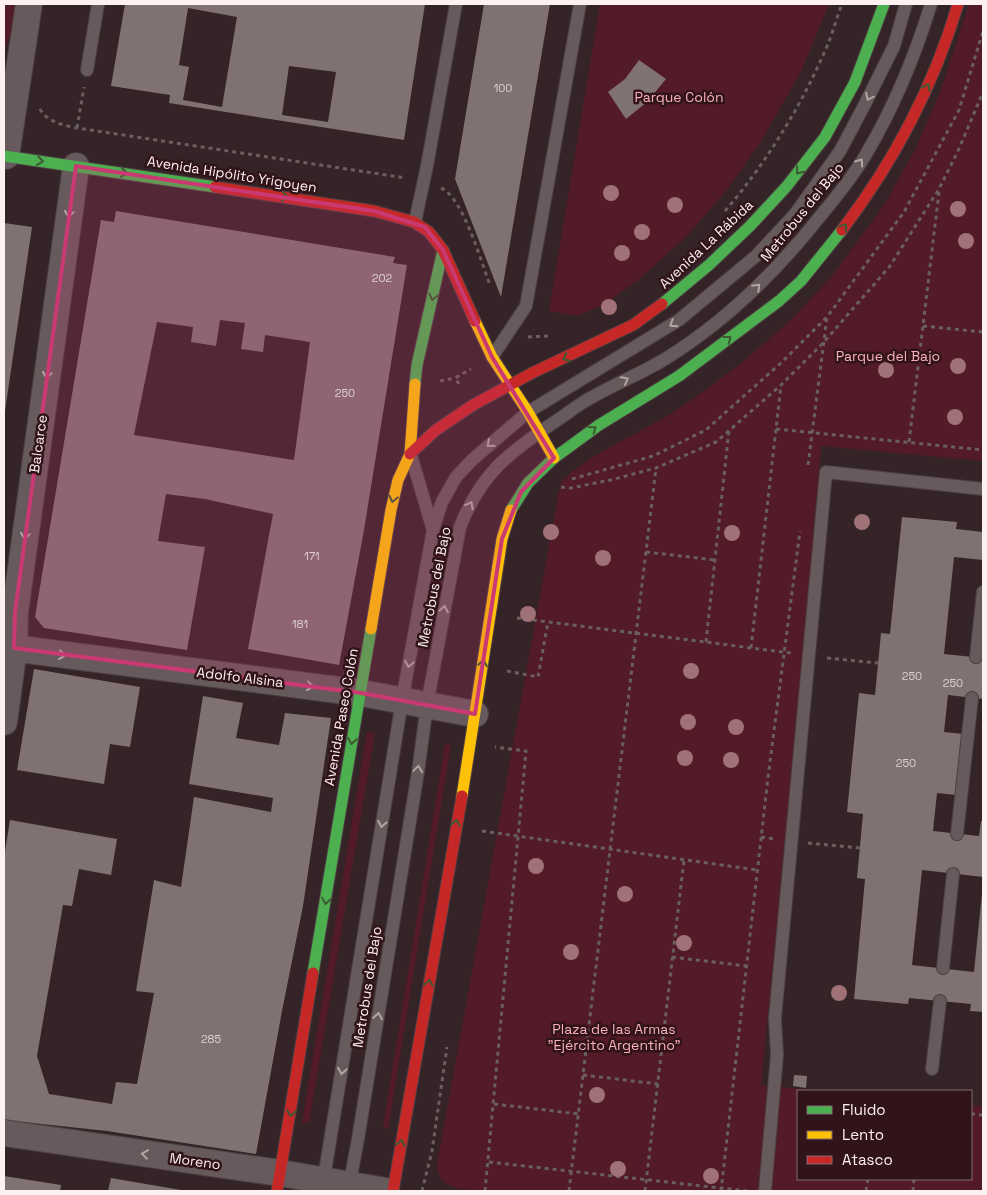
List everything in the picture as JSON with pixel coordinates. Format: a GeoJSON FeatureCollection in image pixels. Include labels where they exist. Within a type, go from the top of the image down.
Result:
{"type":"FeatureCollection","features":[{"type":"Feature","properties":{"kind":"main road","name":"Avenida La Rábida"},"geometry":{"type":"LineString","coordinates":[[410,454],[436,430],[466,409],[510,384],[633,325],[674,296],[750,226],[787,186],[825,137],[855,82],[884,4]]}},
{"type":"Feature","properties":{"kind":"main road"},"geometry":{"type":"LineString","coordinates":[[393,1191],[475,714],[505,526],[512,506],[528,483],[554,458],[599,425],[679,376],[779,301],[800,281],[864,201],[907,130],[948,38],[958,4]]}},
{"type":"Feature","properties":{"kind":"main road","name":"Avenida Hipólito Yrigoyen"},"geometry":{"type":"LineString","coordinates":[[5,156],[374,211],[407,219],[425,227],[436,238],[443,250],[492,357],[528,412],[538,433],[554,458]]}},
{"type":"Feature","properties":{"kind":"main road","name":"Avenida Paseo Colón"},"geometry":{"type":"LineString","coordinates":[[279,1182],[391,510],[398,480],[410,454],[418,365],[443,250]]}},
{"type":"Feature","properties":{"kind":"street"},"geometry":{"type":"LineString","coordinates":[[5,156],[29,4]]}},
{"type":"Feature","properties":{"kind":"street","name":"Balcarce"},"geometry":{"type":"LineString","coordinates":[[4,722],[9,648],[76,166]]}},
{"type":"Feature","properties":{"kind":"street","name":"Adolfo Alsina"},"geometry":{"type":"LineString","coordinates":[[9,648],[360,693],[475,714]]}},
{"type":"Feature","properties":{"kind":"street","name":"Moreno"},"geometry":{"type":"LineString","coordinates":[[4,1133],[279,1182],[386,1191]]}},
{"type":"Feature","properties":{"kind":"lane"},"geometry":{"type":"LineString","coordinates":[[87,70],[98,4]]}},
{"type":"Feature","properties":{"kind":"lane"},"geometry":{"type":"LineString","coordinates":[[415,222],[456,4]]}},
{"type":"Feature","properties":{"kind":"lane"},"geometry":{"type":"LineString","coordinates":[[492,357],[526,306],[580,4]]}},
{"type":"Feature","properties":{"kind":"lane","name":"Metrobus del Bajo"},"geometry":{"type":"LineString","coordinates":[[336,1187],[414,703],[433,530],[442,502],[456,477],[472,460],[528,412],[679,320],[756,256],[795,214],[840,151],[894,46],[906,4]]}},
{"type":"Feature","properties":{"kind":"lane","name":"Metrobus del Bajo"},"geometry":{"type":"LineString","coordinates":[[336,1187],[358,1139],[418,772],[414,703],[460,527],[467,508],[491,472],[508,454],[592,397],[665,359],[709,328],[750,295],[779,266],[834,200],[865,156],[889,110],[914,54],[931,4]]}},
{"type":"Feature","properties":{"kind":"lane","name":"Metrobus del Bajo"},"geometry":{"type":"LineString","coordinates":[[410,454],[433,530]]}},
{"type":"Feature","properties":{"kind":"lane"},"geometry":{"type":"LineString","coordinates":[[764,1191],[777,1055],[775,1018],[826,472],[983,489]]}},
{"type":"Feature","properties":{"kind":"lane"},"geometry":{"type":"LineString","coordinates":[[976,657],[983,592]]}},
{"type":"Feature","properties":{"kind":"lane"},"geometry":{"type":"LineString","coordinates":[[957,834],[972,698]]}},
{"type":"Feature","properties":{"kind":"lane"},"geometry":{"type":"LineString","coordinates":[[943,968],[953,874]]}},
{"type":"Feature","properties":{"kind":"lane"},"geometry":{"type":"LineString","coordinates":[[932,1069],[940,1001]]}},
{"type":"Feature","properties":{"kind":"path"},"geometry":{"type":"LineString","coordinates":[[722,214],[739,195],[774,146],[808,89],[826,49],[842,4]]}},
{"type":"Feature","properties":{"kind":"path"},"geometry":{"type":"LineString","coordinates":[[77,128],[87,70]]}},
{"type":"Feature","properties":{"kind":"path"},"geometry":{"type":"LineString","coordinates":[[552,486],[570,488],[656,468],[716,442],[781,385],[824,342],[890,266],[939,189],[983,92]]}},
{"type":"Feature","properties":{"kind":"path"},"geometry":{"type":"LineString","coordinates":[[38,106],[42,113],[55,123],[77,128],[381,173],[424,182],[448,191],[461,209],[492,289]]}},
{"type":"Feature","properties":{"kind":"path"},"geometry":{"type":"LineString","coordinates":[[909,442],[939,189]]}},
{"type":"Feature","properties":{"kind":"path"},"geometry":{"type":"LineString","coordinates":[[807,471],[827,317]]}},
{"type":"Feature","properties":{"kind":"path"},"geometry":{"type":"LineString","coordinates":[[513,325],[526,337],[550,336]]}},
{"type":"Feature","properties":{"kind":"path"},"geometry":{"type":"LineString","coordinates":[[923,326],[983,332]]}},
{"type":"Feature","properties":{"kind":"path"},"geometry":{"type":"LineString","coordinates":[[751,648],[781,385]]}},
{"type":"Feature","properties":{"kind":"path"},"geometry":{"type":"LineString","coordinates":[[776,429],[983,450]]}},
{"type":"Feature","properties":{"kind":"path"},"geometry":{"type":"LineString","coordinates":[[706,642],[729,430]]}},
{"type":"Feature","properties":{"kind":"path"},"geometry":{"type":"LineString","coordinates":[[569,1191],[656,468]]}},
{"type":"Feature","properties":{"kind":"path"},"geometry":{"type":"LineString","coordinates":[[721,1190],[757,870],[800,529]]}},
{"type":"Feature","properties":{"kind":"path"},"geometry":{"type":"LineString","coordinates":[[646,552],[715,560]]}},
{"type":"Feature","properties":{"kind":"path"},"geometry":{"type":"LineString","coordinates":[[514,617],[810,656],[878,663]]}},
{"type":"Feature","properties":{"kind":"path"},"geometry":{"type":"LineString","coordinates":[[504,671],[538,677],[548,622]]}},
{"type":"Feature","properties":{"kind":"path"},"geometry":{"type":"LineString","coordinates":[[485,1191],[526,751],[491,746]]}},
{"type":"Feature","properties":{"kind":"path"},"geometry":{"type":"LineString","coordinates":[[479,830],[757,870]]}},
{"type":"Feature","properties":{"kind":"path"},"geometry":{"type":"LineString","coordinates":[[791,841],[860,848]]}},
{"type":"Feature","properties":{"kind":"path"},"geometry":{"type":"LineString","coordinates":[[645,1191],[684,860]]}},
{"type":"Feature","properties":{"kind":"path"},"geometry":{"type":"LineString","coordinates":[[672,957],[746,966]]}},
{"type":"Feature","properties":{"kind":"path"},"geometry":{"type":"LineString","coordinates":[[583,1075],[658,1084]]}},
{"type":"Feature","properties":{"kind":"path"},"geometry":{"type":"LineString","coordinates":[[494,1104],[578,1114]]}},
{"type":"Feature","properties":{"kind":"path"},"geometry":{"type":"LineString","coordinates":[[489,1162],[721,1190],[753,1191]]}},
{"type":"Feature","properties":{"kind":"highlighted area"},"geometry":{"type":"Polygon","coordinates":[[[76,166],[374,211],[425,227],[443,250],[492,357],[554,458],[521,492],[502,539],[475,714],[361,693],[14,648],[15,612],[76,166]]]}},
{"type":"Feature","properties":{"kind":"green space"},"geometry":{"type":"Polygon","coordinates":[[[4,4],[19,4],[11,35],[4,48],[4,4]]]}},
{"type":"Feature","properties":{"kind":"green space","name":"Parque Colón"},"geometry":{"type":"Polygon","coordinates":[[[600,4],[829,4],[801,72],[760,143],[729,187],[687,236],[638,280],[603,305],[577,316],[549,311],[600,4]]]}},
{"type":"Feature","properties":{"kind":"green space","name":"Plaza de las Armas \"Ejército Argentino\""},"geometry":{"type":"Polygon","coordinates":[[[969,4],[983,4],[983,461],[821,446],[803,655],[761,1085],[810,1090],[797,1090],[797,1180],[972,1180],[972,1105],[983,1106],[983,1191],[482,1191],[452,1186],[441,1179],[437,1164],[562,481],[589,459],[669,415],[707,389],[745,360],[792,319],[831,277],[884,205],[916,148],[940,92],[969,4]]]}},
{"type":"Feature","properties":{"kind":"green space"},"geometry":{"type":"Polygon","coordinates":[[[367,732],[375,733],[309,1123],[302,1123],[367,732]]]}},
{"type":"Feature","properties":{"kind":"green space"},"geometry":{"type":"Polygon","coordinates":[[[445,744],[451,745],[388,1129],[383,1127],[445,744]]]}},
{"type":"Feature","properties":{"kind":"building"},"geometry":{"type":"Polygon","coordinates":[[[125,4],[425,4],[404,140],[169,103],[170,95],[111,86],[125,4]],[[188,8],[179,65],[189,67],[183,100],[222,107],[237,17],[188,8]],[[289,66],[282,115],[328,122],[336,72],[289,66]]]}},
{"type":"Feature","properties":{"kind":"building"},"geometry":{"type":"Polygon","coordinates":[[[484,4],[550,4],[501,297],[455,179],[484,4]]]}},
{"type":"Feature","properties":{"kind":"building"},"geometry":{"type":"Polygon","coordinates":[[[639,60],[666,79],[647,102],[626,119],[608,92],[625,79],[639,60]]]}},
{"type":"Feature","properties":{"kind":"building"},"geometry":{"type":"Polygon","coordinates":[[[116,211],[395,257],[393,263],[407,265],[364,530],[339,665],[248,649],[273,514],[205,499],[166,494],[158,541],[205,547],[187,650],[44,628],[35,617],[101,220],[114,222],[116,211]],[[220,320],[216,346],[191,342],[193,327],[157,322],[134,435],[294,460],[310,342],[265,335],[263,352],[241,349],[245,323],[220,320]]]}},
{"type":"Feature","properties":{"kind":"building"},"geometry":{"type":"Polygon","coordinates":[[[4,223],[32,227],[5,411],[4,411],[4,223]]]}},
{"type":"Feature","properties":{"kind":"building"},"geometry":{"type":"Polygon","coordinates":[[[902,517],[957,522],[956,529],[983,532],[983,560],[954,557],[944,654],[983,658],[983,699],[948,695],[944,732],[963,734],[956,795],[937,793],[933,831],[979,836],[981,821],[983,821],[983,877],[922,870],[912,965],[974,972],[983,893],[983,1012],[970,1011],[971,1004],[909,998],[908,1004],[854,999],[865,879],[857,878],[863,814],[847,812],[859,693],[875,695],[881,633],[890,634],[902,517]]]}},
{"type":"Feature","properties":{"kind":"building"},"geometry":{"type":"Polygon","coordinates":[[[34,669],[140,687],[130,747],[110,744],[104,784],[17,770],[34,669]]]}},
{"type":"Feature","properties":{"kind":"building"},"geometry":{"type":"Polygon","coordinates":[[[203,696],[243,703],[236,738],[279,745],[285,713],[331,718],[303,906],[256,1154],[107,1131],[4,1120],[4,858],[10,820],[117,839],[111,875],[79,869],[72,906],[63,905],[37,1056],[49,1094],[112,1104],[116,1082],[137,1084],[154,993],[136,991],[154,880],[181,887],[194,797],[271,812],[273,798],[189,784],[203,696]]]}},
{"type":"Feature","properties":{"kind":"building"},"geometry":{"type":"Polygon","coordinates":[[[794,1075],[807,1076],[806,1088],[793,1086],[794,1075]]]}},
{"type":"Feature","properties":{"kind":"building"},"geometry":{"type":"Polygon","coordinates":[[[4,1176],[61,1185],[60,1191],[4,1191],[4,1176]]]}},
{"type":"Feature","properties":{"kind":"building"},"geometry":{"type":"Polygon","coordinates":[[[111,1178],[181,1190],[181,1191],[108,1191],[111,1178]]]}},
{"type":"Feature","properties":{"kind":"traffic: fast"},"geometry":{"type":"LineString","coordinates":[[662,304],[709,265],[750,226],[787,186],[825,137],[855,82],[884,4]]}},
{"type":"Feature","properties":{"kind":"traffic: fast"},"geometry":{"type":"LineString","coordinates":[[4,156],[215,187]]}},
{"type":"Feature","properties":{"kind":"traffic: fast"},"geometry":{"type":"LineString","coordinates":[[511,510],[528,483],[554,458],[599,425],[679,376],[779,301],[801,281],[842,230]]}},
{"type":"Feature","properties":{"kind":"traffic: fast"},"geometry":{"type":"LineString","coordinates":[[415,384],[417,365],[443,250]]}},
{"type":"Feature","properties":{"kind":"traffic: fast"},"geometry":{"type":"LineString","coordinates":[[313,973],[371,629]]}},
{"type":"Feature","properties":{"kind":"traffic: slow"},"geometry":{"type":"LineString","coordinates":[[475,321],[492,357],[528,412],[554,458]]}},
{"type":"Feature","properties":{"kind":"traffic: slow"},"geometry":{"type":"LineString","coordinates":[[371,629],[391,510],[398,480],[410,454],[415,384]]}},
{"type":"Feature","properties":{"kind":"traffic: slow"},"geometry":{"type":"LineString","coordinates":[[462,796],[502,539],[511,510]]}},
{"type":"Feature","properties":{"kind":"traffic: jam"},"geometry":{"type":"LineString","coordinates":[[842,230],[878,178],[910,122],[937,64],[958,4]]}},
{"type":"Feature","properties":{"kind":"traffic: jam"},"geometry":{"type":"LineString","coordinates":[[215,187],[374,211],[414,222],[429,232],[443,250],[475,321]]}},
{"type":"Feature","properties":{"kind":"traffic: jam"},"geometry":{"type":"LineString","coordinates":[[410,454],[436,430],[473,405],[534,372],[633,325],[662,304]]}},
{"type":"Feature","properties":{"kind":"traffic: jam"},"geometry":{"type":"LineString","coordinates":[[393,1191],[462,796]]}},
{"type":"Feature","properties":{"kind":"traffic: jam"},"geometry":{"type":"LineString","coordinates":[[277,1191],[313,973]]}},
{"type":"Feature","properties":{"kind":"park label","name":"Parque del Bajo"},"geometry":{"type":"Point","coordinates":[888,356]}}]}
